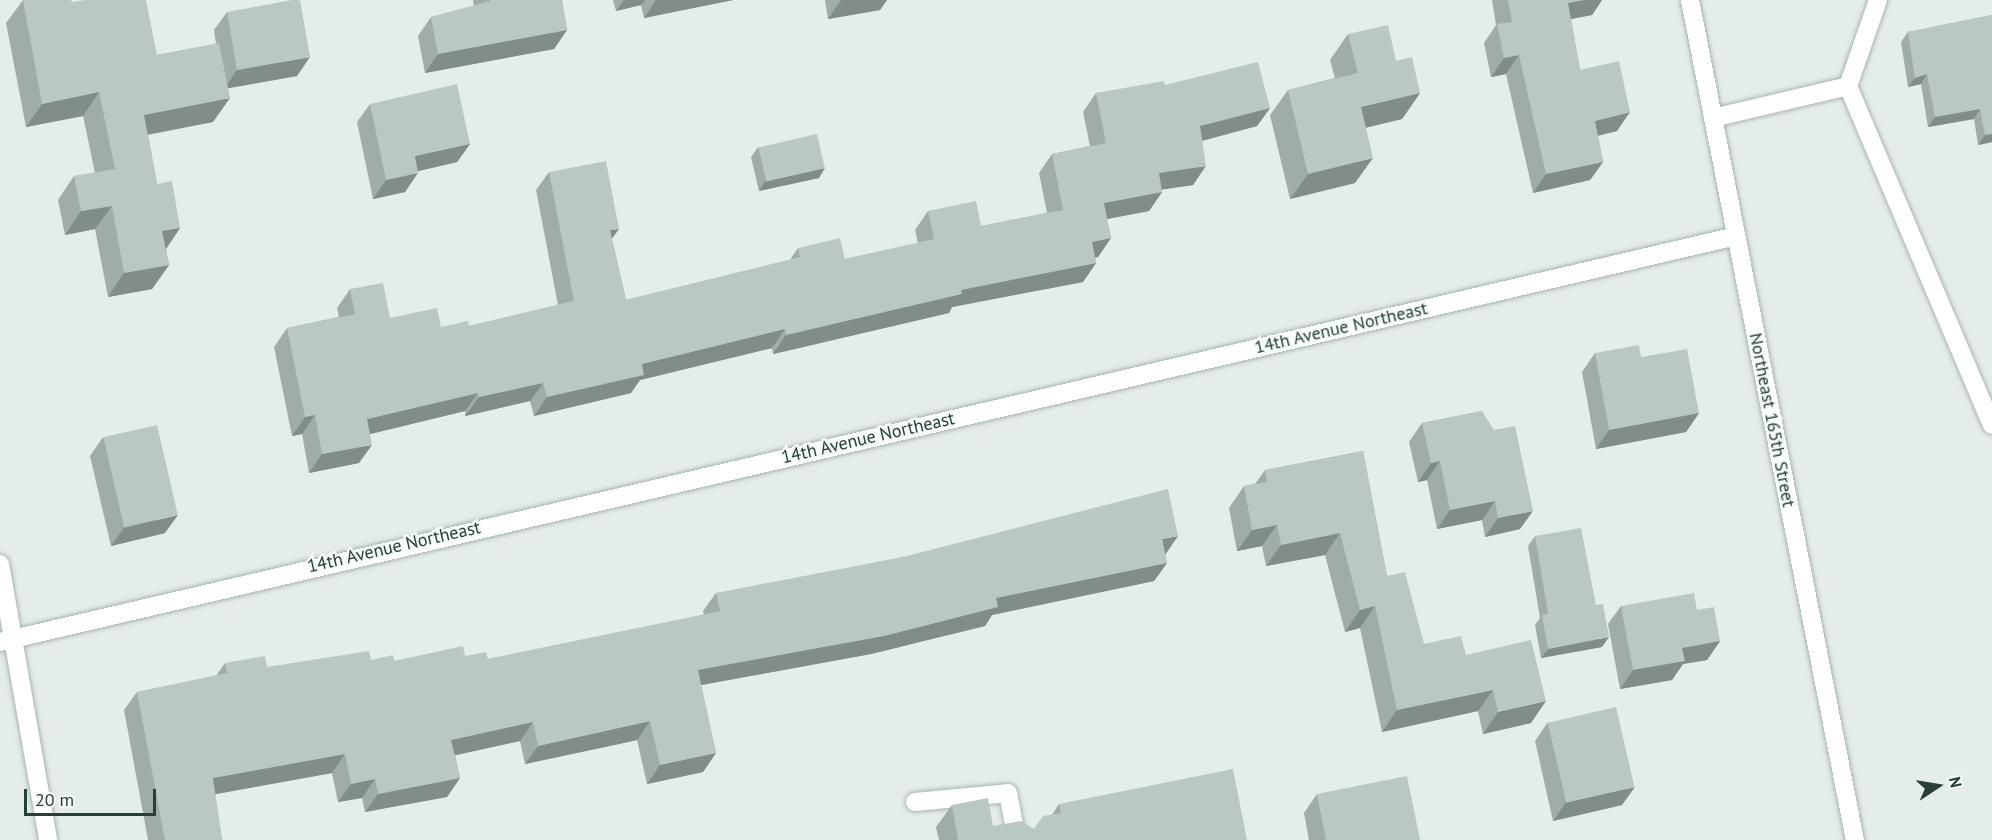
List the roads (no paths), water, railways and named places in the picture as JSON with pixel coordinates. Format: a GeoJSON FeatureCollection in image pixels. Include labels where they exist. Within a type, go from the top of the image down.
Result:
{"type":"FeatureCollection","features":[{"type":"Feature","properties":{"kind":"street","name":"Northeast 165th Street"},"geometry":{"type":"LineString","coordinates":[[1690,0],[1856,840]]}},
{"type":"Feature","properties":{"kind":"street"},"geometry":{"type":"LineString","coordinates":[[1878,0],[1848,86],[1992,425]]}},
{"type":"Feature","properties":{"kind":"street"},"geometry":{"type":"LineString","coordinates":[[1713,118],[1848,86]]}},
{"type":"Feature","properties":{"kind":"street","name":"14th Avenue Northeast"},"geometry":{"type":"LineString","coordinates":[[8,640],[1736,236]]}},
{"type":"Feature","properties":{"kind":"street"},"geometry":{"type":"LineString","coordinates":[[0,564],[8,640],[48,840]]}},
{"type":"Feature","properties":{"kind":"street"},"geometry":{"type":"LineString","coordinates":[[915,802],[1008,793],[1017,840]]}}]}
